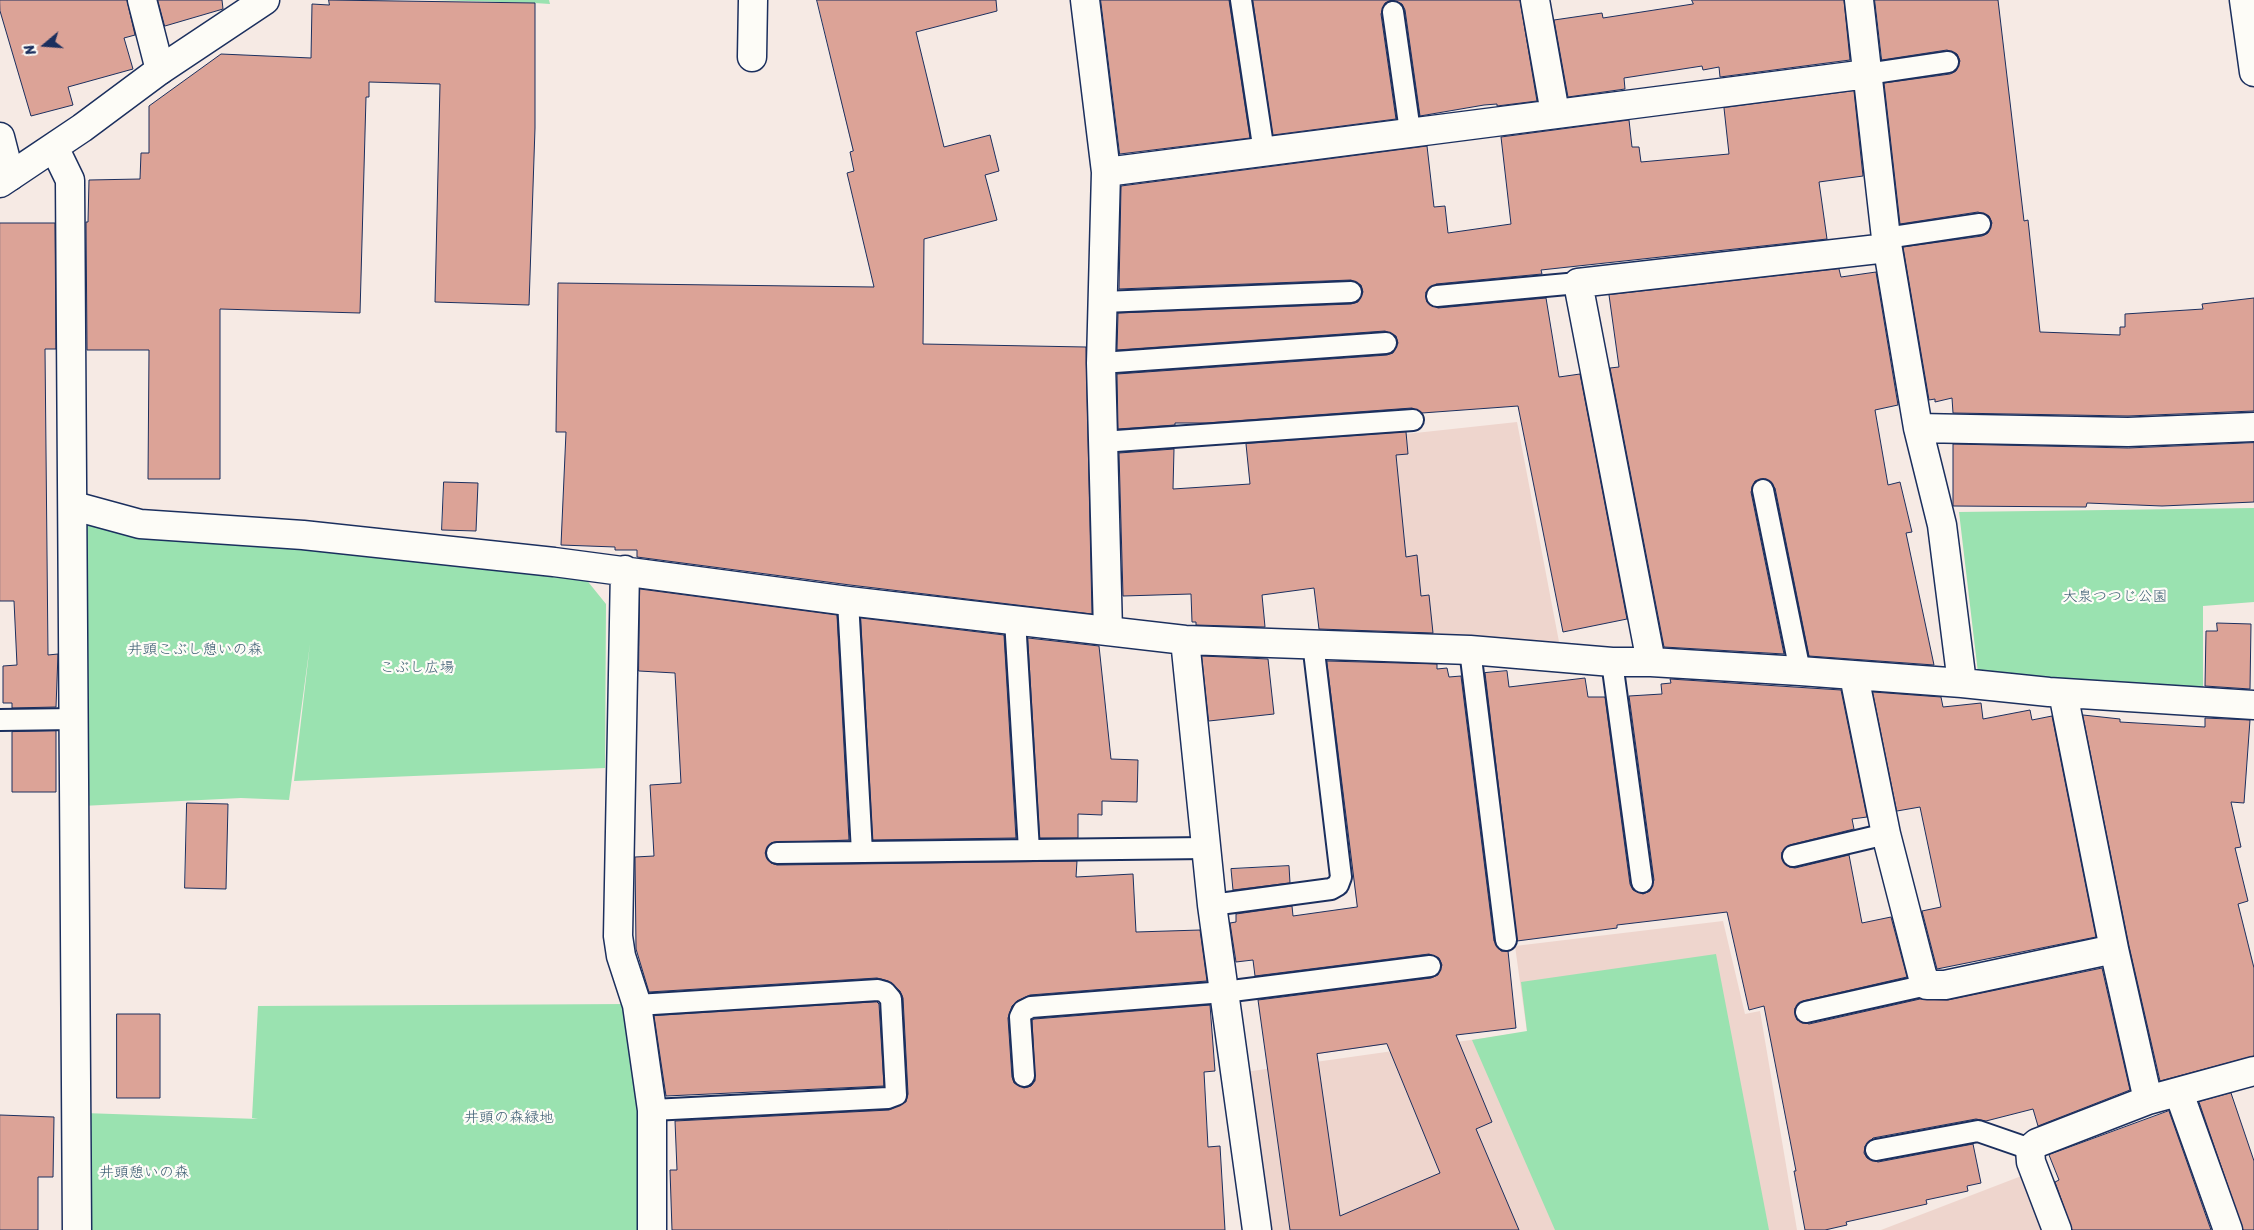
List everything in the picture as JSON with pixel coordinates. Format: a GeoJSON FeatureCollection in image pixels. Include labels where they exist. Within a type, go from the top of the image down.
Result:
{"type":"FeatureCollection","features":[{"type":"Feature","properties":{"kind":"street"},"geometry":{"type":"LineString","coordinates":[[142,0],[160,70]]}},
{"type":"Feature","properties":{"kind":"street"},"geometry":{"type":"LineString","coordinates":[[0,137],[5,179],[54,147],[160,70],[265,0]]}},
{"type":"Feature","properties":{"kind":"street"},"geometry":{"type":"LineString","coordinates":[[752,57],[753,0]]}},
{"type":"Feature","properties":{"kind":"street"},"geometry":{"type":"LineString","coordinates":[[1085,0],[1106,172],[1101,363],[1108,631]]}},
{"type":"Feature","properties":{"kind":"street"},"geometry":{"type":"LineString","coordinates":[[1535,0],[1555,113]]}},
{"type":"Feature","properties":{"kind":"street"},"geometry":{"type":"LineString","coordinates":[[1859,0],[1887,243],[1918,428],[1942,525],[1962,683]]}},
{"type":"Feature","properties":{"kind":"street"},"geometry":{"type":"LineString","coordinates":[[2244,0],[2254,72]]}},
{"type":"Feature","properties":{"kind":"street"},"geometry":{"type":"LineString","coordinates":[[1106,172],[1410,131],[1868,74]]}},
{"type":"Feature","properties":{"kind":"street"},"geometry":{"type":"LineString","coordinates":[[54,147],[70,180],[74,506],[77,1230]]}},
{"type":"Feature","properties":{"kind":"street"},"geometry":{"type":"LineString","coordinates":[[1651,662],[1578,283],[1887,243]]}},
{"type":"Feature","properties":{"kind":"street"},"geometry":{"type":"LineString","coordinates":[[1918,428],[2128,432],[2254,427]]}},
{"type":"Feature","properties":{"kind":"street"},"geometry":{"type":"LineString","coordinates":[[74,506],[140,524],[303,535],[625,570],[848,601],[1185,640],[1470,650],[1612,662],[1651,662],[1800,671],[1962,683],[2063,693],[2254,705]]}},
{"type":"Feature","properties":{"kind":"street"},"geometry":{"type":"LineString","coordinates":[[625,570],[618,936],[621,956],[637,1005],[652,1110],[652,1230]]}},
{"type":"Feature","properties":{"kind":"street"},"geometry":{"type":"LineString","coordinates":[[1185,640],[1212,905],[1257,1230]]}},
{"type":"Feature","properties":{"kind":"street"},"geometry":{"type":"LineString","coordinates":[[1854,676],[1886,834],[1922,974],[1928,985],[1945,985],[2114,949]]}},
{"type":"Feature","properties":{"kind":"street"},"geometry":{"type":"LineString","coordinates":[[2063,693],[2114,949],[2148,1100]]}},
{"type":"Feature","properties":{"kind":"street"},"geometry":{"type":"LineString","coordinates":[[2057,1230],[2032,1162],[2030,1149],[2037,1143],[2148,1100],[2254,1071]]}},
{"type":"Feature","properties":{"kind":"street"},"geometry":{"type":"LineString","coordinates":[[2179,1093],[2228,1230]]}},
{"type":"Feature","properties":{"kind":"lane"},"geometry":{"type":"LineString","coordinates":[[1241,0],[1264,152]]}},
{"type":"Feature","properties":{"kind":"lane"},"geometry":{"type":"LineString","coordinates":[[1394,12],[1410,131]]}},
{"type":"Feature","properties":{"kind":"lane"},"geometry":{"type":"LineString","coordinates":[[1868,74],[1948,62]]}},
{"type":"Feature","properties":{"kind":"lane"},"geometry":{"type":"LineString","coordinates":[[1887,243],[1980,224]]}},
{"type":"Feature","properties":{"kind":"lane"},"geometry":{"type":"LineString","coordinates":[[1437,296],[1578,283]]}},
{"type":"Feature","properties":{"kind":"lane"},"geometry":{"type":"LineString","coordinates":[[1103,302],[1351,292]]}},
{"type":"Feature","properties":{"kind":"lane"},"geometry":{"type":"LineString","coordinates":[[1101,363],[1386,343]]}},
{"type":"Feature","properties":{"kind":"lane"},"geometry":{"type":"LineString","coordinates":[[1102,442],[1413,420]]}},
{"type":"Feature","properties":{"kind":"lane"},"geometry":{"type":"LineString","coordinates":[[1763,490],[1800,671]]}},
{"type":"Feature","properties":{"kind":"lane"},"geometry":{"type":"LineString","coordinates":[[848,601],[862,852]]}},
{"type":"Feature","properties":{"kind":"lane"},"geometry":{"type":"LineString","coordinates":[[1015,620],[1029,850]]}},
{"type":"Feature","properties":{"kind":"lane"},"geometry":{"type":"LineString","coordinates":[[1212,905],[1331,888],[1338,884],[1341,877],[1313,643]]}},
{"type":"Feature","properties":{"kind":"lane"},"geometry":{"type":"LineString","coordinates":[[1470,650],[1506,940]]}},
{"type":"Feature","properties":{"kind":"lane"},"geometry":{"type":"LineString","coordinates":[[1612,662],[1642,882]]}},
{"type":"Feature","properties":{"kind":"lane"},"geometry":{"type":"LineString","coordinates":[[0,720],[74,719]]}},
{"type":"Feature","properties":{"kind":"lane"},"geometry":{"type":"LineString","coordinates":[[1793,856],[1886,834]]}},
{"type":"Feature","properties":{"kind":"lane"},"geometry":{"type":"LineString","coordinates":[[777,853],[1206,848]]}},
{"type":"Feature","properties":{"kind":"lane"},"geometry":{"type":"LineString","coordinates":[[1024,1076],[1020,1016],[1023,1011],[1031,1007],[1224,992],[1430,966]]}},
{"type":"Feature","properties":{"kind":"lane"},"geometry":{"type":"LineString","coordinates":[[1806,1012],[1928,985]]}},
{"type":"Feature","properties":{"kind":"lane"},"geometry":{"type":"LineString","coordinates":[[637,1005],[878,990],[885,992],[891,999],[896,1095],[888,1098],[652,1110]]}},
{"type":"Feature","properties":{"kind":"lane"},"geometry":{"type":"LineString","coordinates":[[1876,1150],[1978,1131],[2030,1149]]}},
{"type":"Feature","properties":{"kind":"shaded area"},"geometry":{"type":"Polygon","coordinates":[[[1517,422],[1560,647],[1351,637],[1332,442],[1517,422]]]}},
{"type":"Feature","properties":{"kind":"shaded area"},"geometry":{"type":"Polygon","coordinates":[[[1723,921],[1745,1014],[1760,1011],[1797,1230],[1267,1230],[1245,1072],[1527,1032],[1515,946],[1723,921]]]}},
{"type":"Feature","properties":{"kind":"shaded area"},"geometry":{"type":"Polygon","coordinates":[[[2024,1175],[2043,1230],[1881,1230],[2024,1175]]]}},
{"type":"Feature","properties":{"kind":"green space"},"geometry":{"type":"Polygon","coordinates":[[[435,0],[549,0],[550,4],[535,3],[435,0]]]}},
{"type":"Feature","properties":{"kind":"green space","name":"大泉つつじ公園"},"geometry":{"type":"Polygon","coordinates":[[[2254,508],[2254,602],[2203,606],[2203,691],[1978,673],[1959,512],[2254,508]]]}},
{"type":"Feature","properties":{"kind":"green space"},"geometry":{"type":"Polygon","coordinates":[[[81,524],[585,578],[606,604],[605,768],[294,781],[310,644],[289,800],[241,798],[82,806],[81,524]]]}},
{"type":"Feature","properties":{"kind":"green space"},"geometry":{"type":"Polygon","coordinates":[[[1716,954],[1769,1230],[1555,1230],[1472,1040],[1527,1031],[1521,982],[1716,954]]]}},
{"type":"Feature","properties":{"kind":"green space","name":"井頭の森緑地"},"geometry":{"type":"Polygon","coordinates":[[[629,1004],[643,1105],[643,1230],[84,1230],[84,1113],[258,1119],[252,1118],[258,1006],[629,1004]]]}},
{"type":"Feature","properties":{"kind":"building"},"geometry":{"type":"Polygon","coordinates":[[[0,0],[127,0],[135,35],[124,38],[133,69],[68,87],[73,105],[31,116],[0,11],[0,0]]]}},
{"type":"Feature","properties":{"kind":"building"},"geometry":{"type":"Polygon","coordinates":[[[158,0],[222,0],[223,9],[165,26],[158,0]]]}},
{"type":"Feature","properties":{"kind":"building"},"geometry":{"type":"Polygon","coordinates":[[[329,0],[535,3],[535,128],[529,305],[435,302],[440,84],[369,82],[369,97],[366,97],[360,313],[220,309],[220,479],[148,479],[149,350],[87,350],[86,222],[88,222],[89,180],[140,179],[141,153],[149,153],[149,106],[221,54],[311,58],[312,4],[329,5],[329,0]]]}},
{"type":"Feature","properties":{"kind":"building"},"geometry":{"type":"Polygon","coordinates":[[[817,0],[996,0],[997,11],[916,32],[944,147],[990,135],[999,171],[985,175],[997,220],[924,239],[923,344],[1086,347],[1092,614],[637,557],[637,550],[615,550],[615,547],[561,545],[566,432],[556,432],[558,283],[874,287],[847,173],[854,171],[850,152],[853,151],[817,0]]]}},
{"type":"Feature","properties":{"kind":"building"},"geometry":{"type":"Polygon","coordinates":[[[1101,0],[1229,0],[1250,138],[1120,154],[1101,0]]]}},
{"type":"Feature","properties":{"kind":"building"},"geometry":{"type":"Polygon","coordinates":[[[1253,0],[1392,0],[1385,3],[1381,14],[1396,119],[1273,135],[1253,0]]]}},
{"type":"Feature","properties":{"kind":"building"},"geometry":{"type":"Polygon","coordinates":[[[1392,0],[1520,0],[1537,101],[1497,106],[1497,104],[1484,105],[1420,116],[1405,10],[1402,4],[1392,0]]]}},
{"type":"Feature","properties":{"kind":"building"},"geometry":{"type":"Polygon","coordinates":[[[1692,0],[1844,0],[1850,60],[1720,77],[1719,67],[1703,70],[1702,66],[1624,78],[1625,89],[1568,97],[1554,20],[1602,13],[1603,18],[1693,4],[1692,0]]]}},
{"type":"Feature","properties":{"kind":"building"},"geometry":{"type":"Polygon","coordinates":[[[1875,0],[1998,0],[2024,221],[2028,220],[2040,332],[2120,335],[2120,327],[2125,327],[2125,314],[2203,309],[2202,304],[2254,298],[2254,411],[2128,416],[1953,413],[1952,398],[1935,402],[1935,399],[1929,400],[1903,247],[1982,236],[1988,233],[1992,223],[1989,216],[1978,212],[1900,224],[1884,83],[1950,74],[1956,71],[1960,61],[1957,54],[1947,50],[1882,60],[1875,0]]]}},
{"type":"Feature","properties":{"kind":"building"},"geometry":{"type":"Polygon","coordinates":[[[1854,91],[1863,176],[1819,182],[1827,239],[1541,270],[1542,274],[1436,284],[1426,292],[1427,302],[1438,308],[1546,298],[1559,377],[1580,374],[1627,619],[1563,632],[1518,406],[1422,413],[1412,408],[1206,423],[1175,423],[1175,425],[1118,429],[1117,374],[1387,355],[1393,353],[1398,343],[1396,336],[1385,331],[1117,350],[1118,313],[1351,304],[1358,302],[1363,292],[1361,285],[1351,280],[1119,289],[1121,186],[1427,146],[1434,207],[1445,206],[1448,233],[1511,224],[1501,137],[1629,120],[1632,147],[1639,147],[1641,162],[1729,154],[1724,108],[1854,91]]]}},
{"type":"Feature","properties":{"kind":"building"},"geometry":{"type":"Polygon","coordinates":[[[0,223],[55,223],[56,349],[45,349],[48,655],[58,654],[56,707],[12,708],[12,703],[3,703],[3,666],[17,665],[14,601],[0,601],[0,223]]]}},
{"type":"Feature","properties":{"kind":"building"},"geometry":{"type":"Polygon","coordinates":[[[1839,269],[1841,277],[1876,272],[1898,405],[1875,410],[1888,485],[1900,482],[1912,532],[1906,533],[1934,665],[1809,656],[1775,488],[1766,479],[1755,481],[1751,492],[1784,654],[1664,647],[1610,368],[1619,367],[1609,295],[1839,269]]]}},
{"type":"Feature","properties":{"kind":"building"},"geometry":{"type":"Polygon","coordinates":[[[1406,432],[1408,454],[1396,455],[1406,557],[1417,555],[1421,596],[1429,595],[1433,633],[1319,629],[1314,588],[1262,595],[1265,627],[1196,625],[1196,622],[1192,622],[1191,594],[1123,596],[1119,453],[1174,449],[1173,489],[1250,484],[1246,444],[1406,432]]]}},
{"type":"Feature","properties":{"kind":"building"},"geometry":{"type":"Polygon","coordinates":[[[2254,443],[2254,502],[2162,506],[2087,503],[2086,507],[1953,506],[1953,444],[2128,448],[2254,443]]]}},
{"type":"Feature","properties":{"kind":"building"},"geometry":{"type":"Polygon","coordinates":[[[444,482],[478,483],[476,531],[442,530],[444,482]]]}},
{"type":"Feature","properties":{"kind":"building"},"geometry":{"type":"Polygon","coordinates":[[[640,589],[837,615],[849,840],[771,843],[765,853],[771,863],[777,865],[1077,861],[1076,877],[1133,874],[1136,932],[1200,930],[1207,981],[1030,995],[1017,1001],[1012,1006],[1008,1018],[1012,1077],[1014,1083],[1024,1088],[1031,1086],[1035,1081],[1032,1020],[1034,1019],[1210,1005],[1215,1071],[1204,1072],[1208,1147],[1220,1146],[1225,1230],[672,1230],[670,1170],[677,1170],[675,1121],[889,1110],[906,1102],[908,1094],[903,998],[900,991],[888,981],[877,978],[649,992],[636,949],[635,857],[654,856],[650,785],[681,783],[675,673],[639,671],[640,589]]]}},
{"type":"Feature","properties":{"kind":"building"},"geometry":{"type":"Polygon","coordinates":[[[861,618],[1004,635],[1016,838],[873,840],[861,618]]]}},
{"type":"Feature","properties":{"kind":"building"},"geometry":{"type":"Polygon","coordinates":[[[2217,623],[2251,624],[2250,689],[2205,686],[2206,631],[2217,631],[2217,623]]]}},
{"type":"Feature","properties":{"kind":"building"},"geometry":{"type":"Polygon","coordinates":[[[1028,638],[1099,646],[1111,759],[1138,760],[1137,802],[1102,801],[1102,815],[1078,814],[1078,838],[1040,838],[1028,638]]]}},
{"type":"Feature","properties":{"kind":"building"},"geometry":{"type":"Polygon","coordinates":[[[1202,656],[1268,659],[1274,714],[1209,721],[1202,656]]]}},
{"type":"Feature","properties":{"kind":"building"},"geometry":{"type":"Polygon","coordinates":[[[1327,661],[1437,664],[1437,669],[1447,668],[1449,677],[1461,676],[1494,941],[1501,951],[1508,951],[1516,1028],[1456,1035],[1492,1122],[1476,1129],[1519,1230],[1290,1230],[1258,1000],[1431,978],[1438,975],[1442,965],[1439,958],[1429,954],[1255,976],[1253,960],[1236,962],[1230,923],[1236,922],[1236,914],[1292,906],[1293,916],[1357,907],[1327,661]],[[1387,1044],[1317,1054],[1340,1216],[1440,1173],[1387,1044]]]}},
{"type":"Feature","properties":{"kind":"building"},"geometry":{"type":"Polygon","coordinates":[[[1507,671],[1509,687],[1585,678],[1588,697],[1605,697],[1630,884],[1633,890],[1643,894],[1650,891],[1654,880],[1629,696],[1662,694],[1661,684],[1671,683],[1670,679],[1841,690],[1867,817],[1852,819],[1854,829],[1790,845],[1782,852],[1782,859],[1789,867],[1795,868],[1849,855],[1862,923],[1891,917],[1907,977],[1803,1001],[1795,1008],[1797,1020],[1809,1024],[1920,999],[1948,1000],[2102,968],[2130,1090],[2038,1126],[2033,1109],[1986,1121],[1976,1119],[1873,1138],[1865,1146],[1864,1153],[1867,1158],[1878,1162],[1973,1144],[1981,1183],[1967,1186],[1968,1191],[1926,1200],[1927,1204],[1846,1222],[1847,1225],[1825,1230],[1805,1230],[1794,1171],[1796,1171],[1764,1006],[1749,1010],[1727,912],[1617,925],[1617,928],[1517,941],[1485,673],[1507,671]]]}},
{"type":"Feature","properties":{"kind":"building"},"geometry":{"type":"Polygon","coordinates":[[[1873,692],[1941,697],[1943,707],[1981,703],[1983,719],[2030,710],[2032,720],[2052,716],[2096,937],[1937,969],[1922,911],[1941,907],[1920,807],[1897,811],[1873,692]]]}},
{"type":"Feature","properties":{"kind":"building"},"geometry":{"type":"Polygon","coordinates":[[[2083,715],[2120,719],[2120,722],[2205,727],[2205,718],[2250,720],[2244,803],[2231,802],[2241,847],[2235,848],[2248,901],[2238,904],[2254,968],[2254,1056],[2160,1081],[2129,946],[2083,715]]]}},
{"type":"Feature","properties":{"kind":"building"},"geometry":{"type":"Polygon","coordinates":[[[56,731],[56,792],[12,792],[12,732],[56,731]]]}},
{"type":"Feature","properties":{"kind":"building"},"geometry":{"type":"Polygon","coordinates":[[[187,803],[228,804],[226,889],[185,888],[187,803]]]}},
{"type":"Feature","properties":{"kind":"building"},"geometry":{"type":"Polygon","coordinates":[[[1289,866],[1290,883],[1233,890],[1231,869],[1289,866]]]}},
{"type":"Feature","properties":{"kind":"building"},"geometry":{"type":"Polygon","coordinates":[[[877,1002],[879,1004],[884,1086],[666,1096],[654,1016],[877,1002]]]}},
{"type":"Feature","properties":{"kind":"building"},"geometry":{"type":"Polygon","coordinates":[[[117,1014],[160,1014],[160,1098],[117,1098],[117,1014]]]}},
{"type":"Feature","properties":{"kind":"building"},"geometry":{"type":"Polygon","coordinates":[[[2231,1093],[2254,1161],[2254,1230],[2243,1230],[2199,1102],[2231,1093]]]}},
{"type":"Feature","properties":{"kind":"building"},"geometry":{"type":"Polygon","coordinates":[[[2169,1111],[2211,1230],[2072,1230],[2055,1182],[2059,1180],[2049,1155],[2169,1111]]]}},
{"type":"Feature","properties":{"kind":"building"},"geometry":{"type":"Polygon","coordinates":[[[0,1115],[54,1117],[53,1177],[38,1177],[38,1230],[0,1230],[0,1115]]]}},
{"type":"Feature","properties":{"kind":"park label","name":"井頭こぶし憩いの森"},"geometry":{"type":"Point","coordinates":[195,650]}},
{"type":"Feature","properties":{"kind":"park label","name":"こぶし広場"},"geometry":{"type":"Point","coordinates":[417,668]}},
{"type":"Feature","properties":{"kind":"park label","name":"井頭憩いの森"},"geometry":{"type":"Point","coordinates":[144,1173]}}]}
